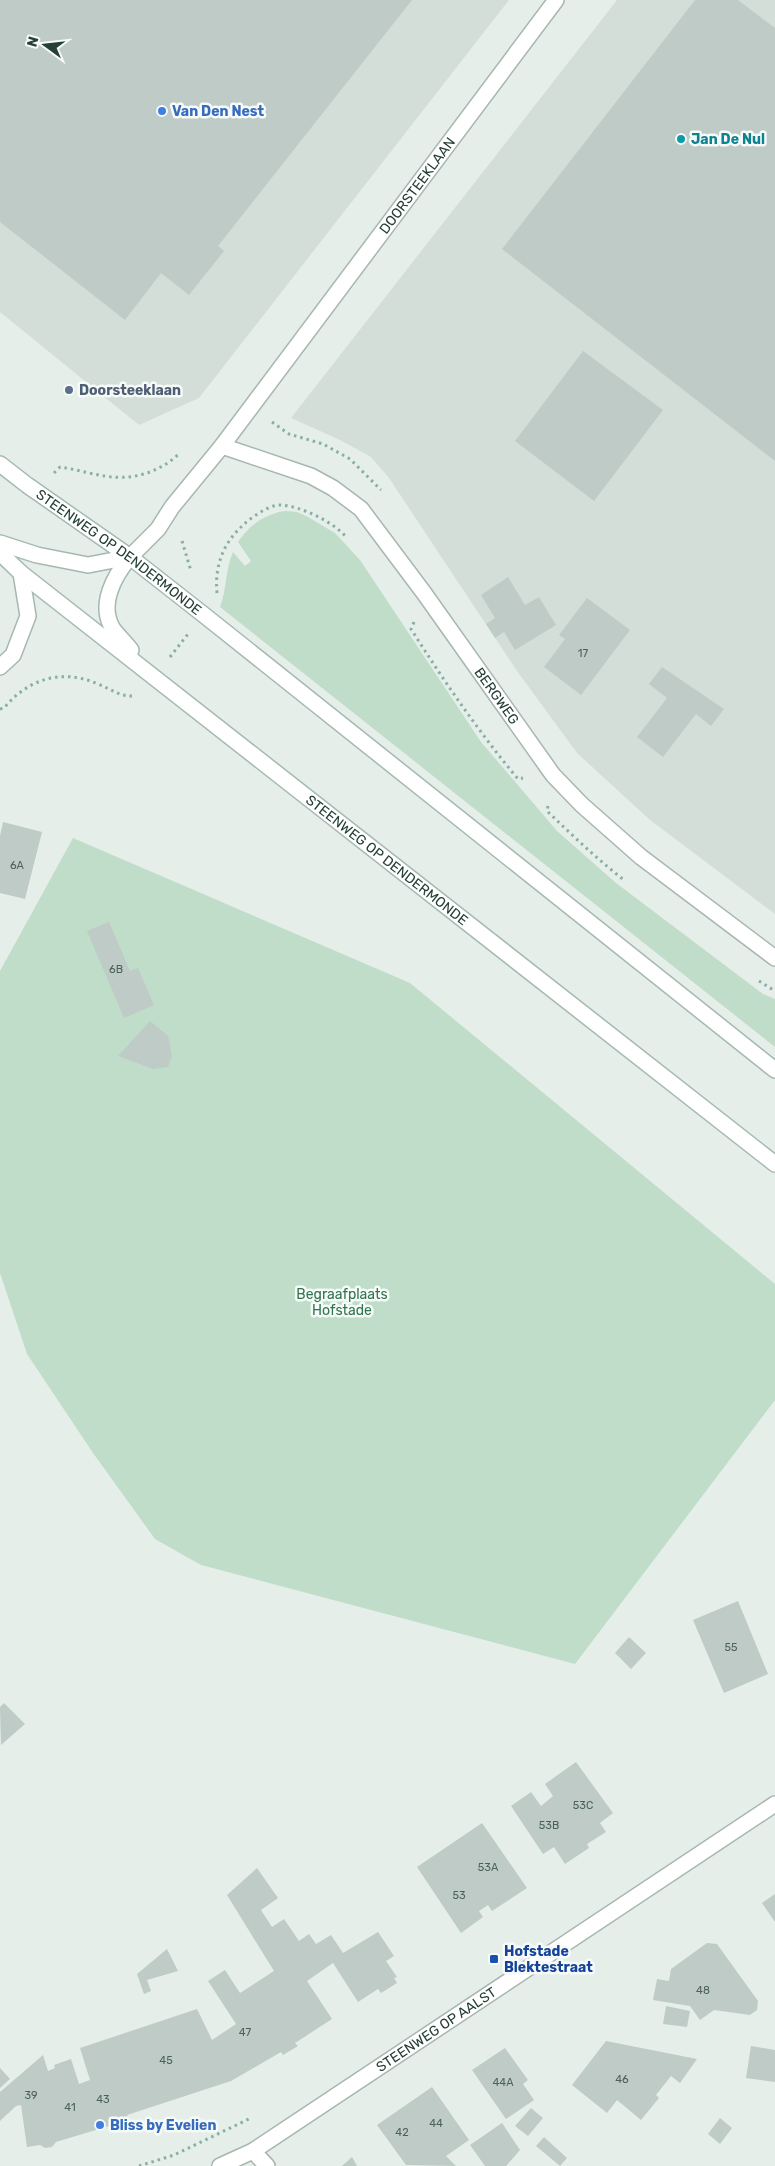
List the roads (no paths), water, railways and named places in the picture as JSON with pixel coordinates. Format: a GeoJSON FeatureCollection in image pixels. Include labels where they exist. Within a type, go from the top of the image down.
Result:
{"type":"FeatureCollection","features":[{"type":"Feature","properties":{"kind":"street","name":"DOORSTEEKLAAN"},"geometry":{"type":"LineString","coordinates":[[154,676],[112,628],[108,608],[110,591],[117,573],[158,529],[172,507],[222,446],[556,0]]}},
{"type":"Feature","properties":{"kind":"street","name":"BERGWEG"},"geometry":{"type":"LineString","coordinates":[[222,446],[311,476],[334,488],[361,509],[419,586],[553,775],[582,805],[641,857],[775,958]]}},
{"type":"Feature","properties":{"kind":"street","name":"STEENWEG OP DENDERMONDE"},"geometry":{"type":"LineString","coordinates":[[0,464],[36,492],[130,557],[775,1070]]}},
{"type":"Feature","properties":{"kind":"street"},"geometry":{"type":"LineString","coordinates":[[0,543],[37,555],[88,565],[130,557]]}},
{"type":"Feature","properties":{"kind":"street","name":"STEENWEG OP DENDERMONDE"},"geometry":{"type":"LineString","coordinates":[[0,553],[21,573],[775,1164]]}},
{"type":"Feature","properties":{"kind":"street"},"geometry":{"type":"LineString","coordinates":[[0,667],[13,654],[28,616],[21,573]]}},
{"type":"Feature","properties":{"kind":"street","name":"STEENWEG OP AALST"},"geometry":{"type":"LineString","coordinates":[[220,2166],[253,2151],[775,1804]]}},
{"type":"Feature","properties":{"kind":"street"},"geometry":{"type":"LineString","coordinates":[[253,2151],[267,2166]]}},
{"type":"Feature","properties":{"kind":"place","name":"Van Den Nest"},"geometry":{"type":"Point","coordinates":[162,111]}},
{"type":"Feature","properties":{"kind":"place","name":"Jan De Nul"},"geometry":{"type":"Point","coordinates":[681,139]}},
{"type":"Feature","properties":{"kind":"place","name":"Doorsteeklaan"},"geometry":{"type":"Point","coordinates":[69,390]}},
{"type":"Feature","properties":{"kind":"place","name":"Hofstade Blektestraat"},"geometry":{"type":"Point","coordinates":[494,1959]}},
{"type":"Feature","properties":{"kind":"place","name":"Bliss by Evelien"},"geometry":{"type":"Point","coordinates":[100,2125]}},
{"type":"Feature","properties":{"kind":"park label","name":"Begraafplaats Hofstade"},"geometry":{"type":"Point","coordinates":[342,1302]}}]}
